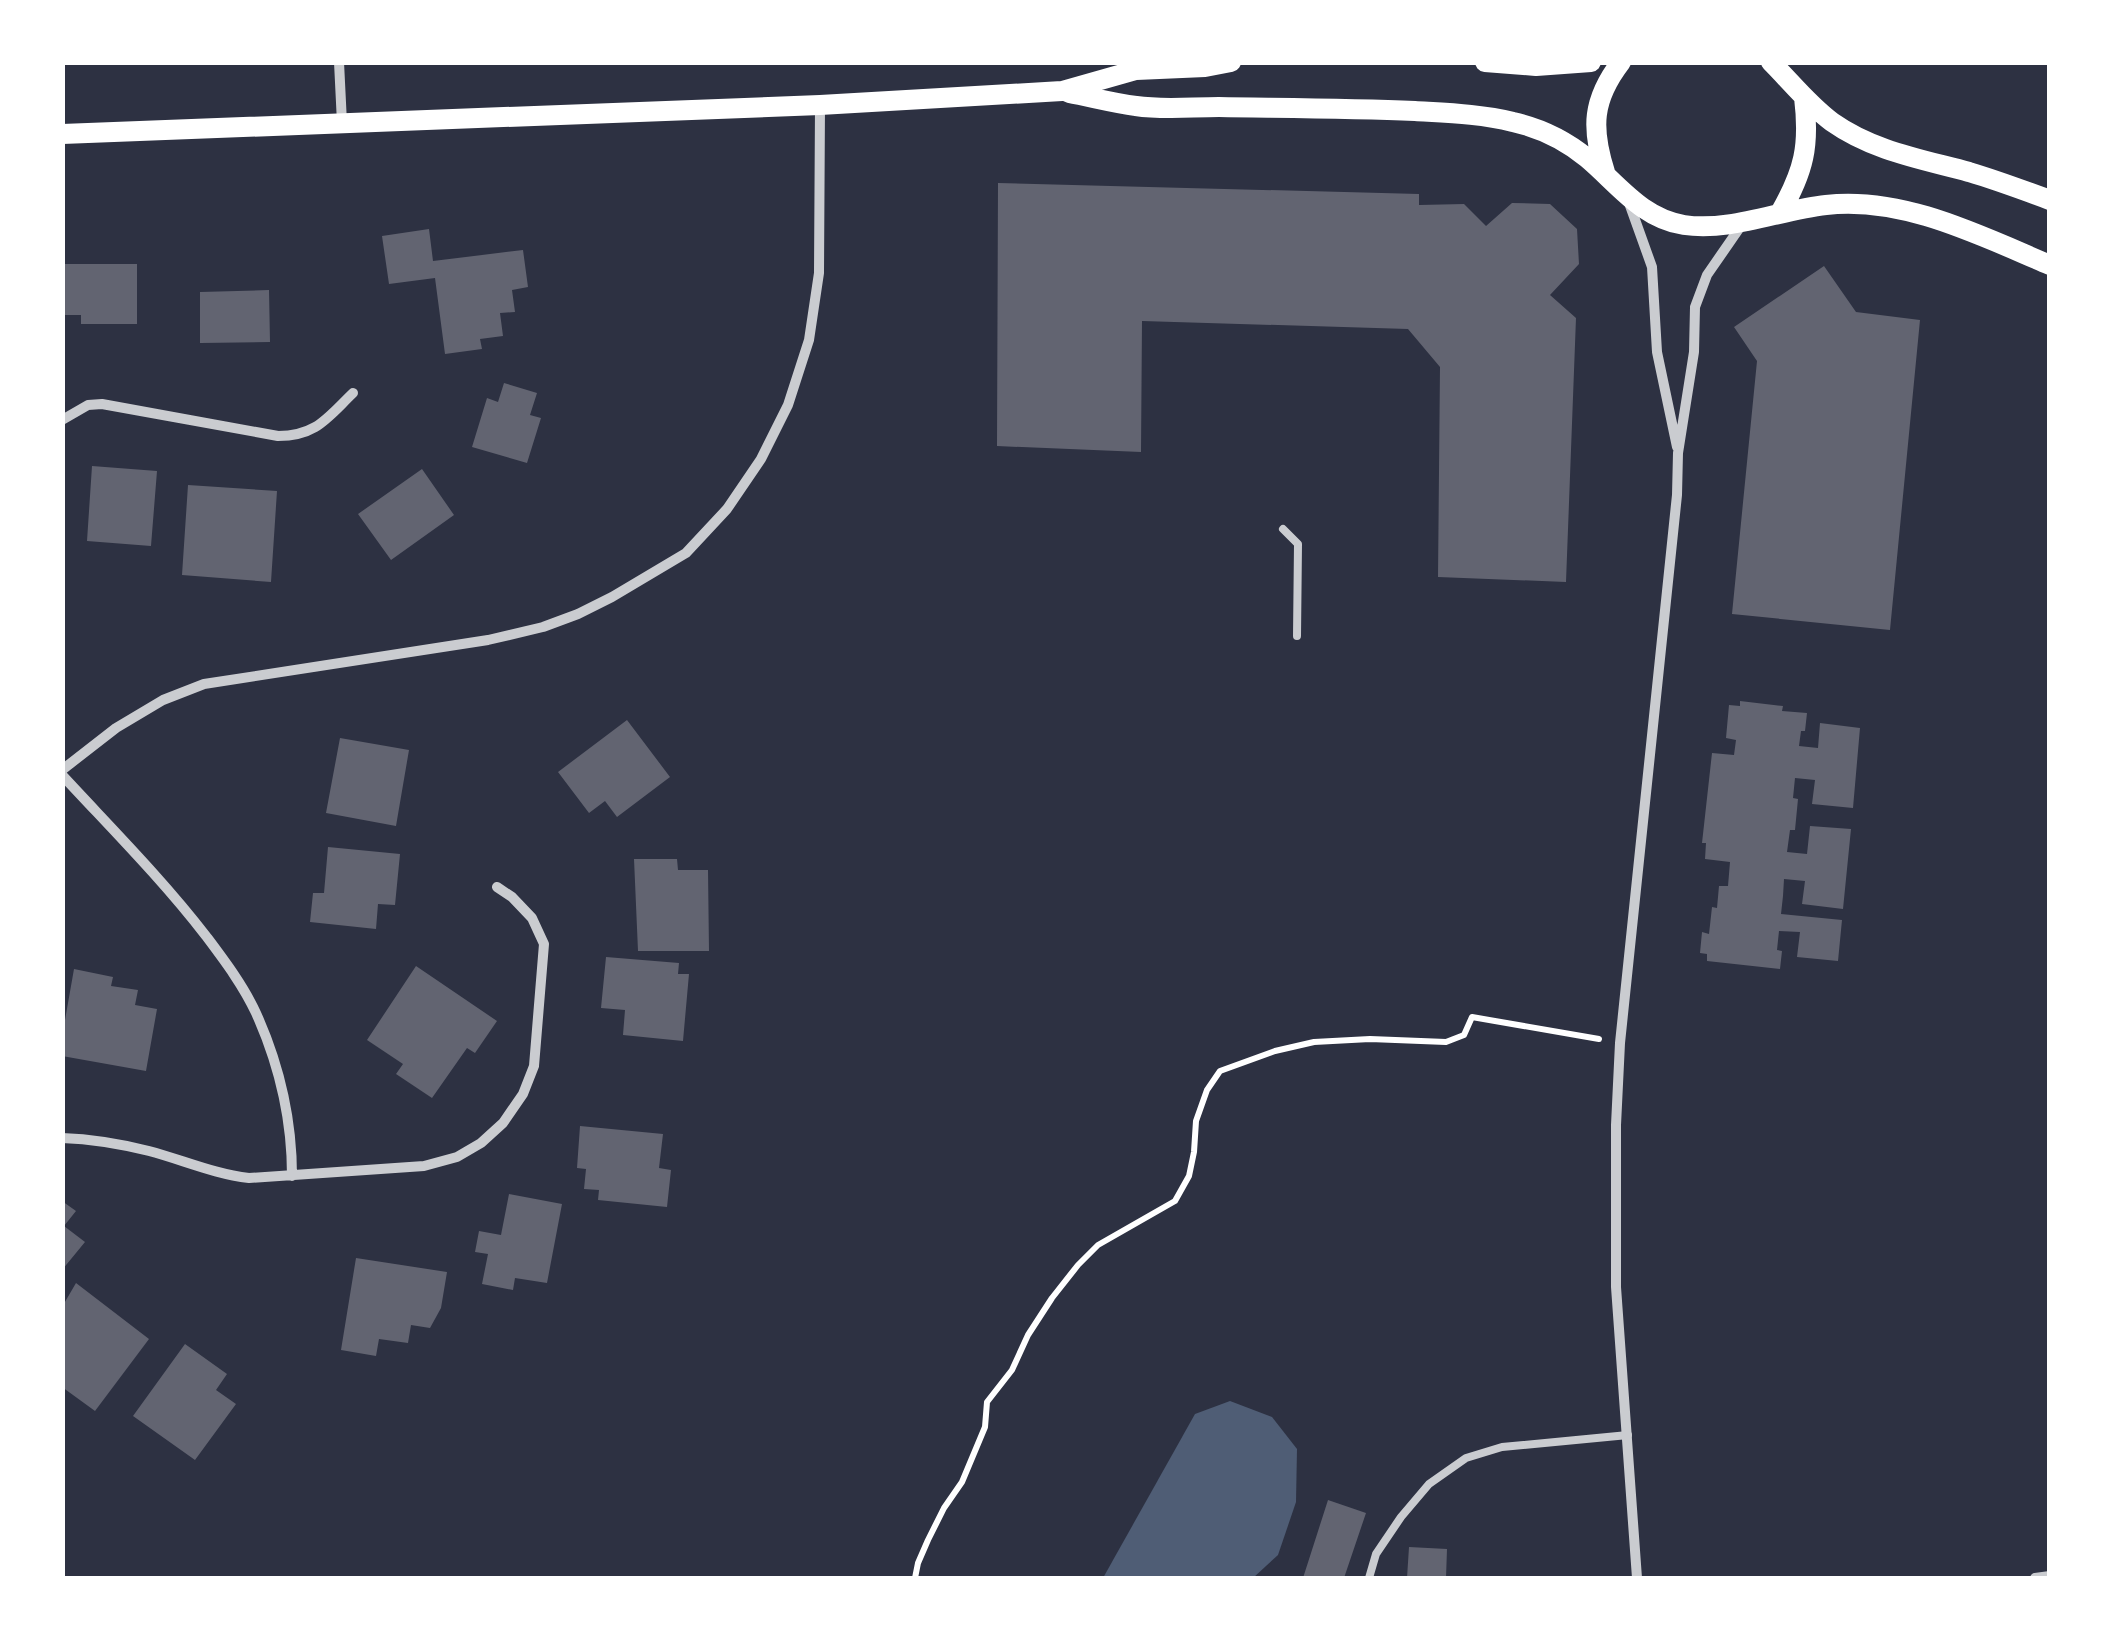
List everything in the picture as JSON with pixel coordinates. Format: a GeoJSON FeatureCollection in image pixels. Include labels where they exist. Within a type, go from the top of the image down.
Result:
{"type":"FeatureCollection","features":[{"type":"Feature","properties":{"kind":"main road"},"geometry":{"type":"LineString","coordinates":[[62,134],[1062,91],[1136,70],[1231,62]]}},
{"type":"Feature","properties":{"kind":"main road"},"geometry":{"type":"LineString","coordinates":[[1485,62],[1563,66],[1591,62]]}},
{"type":"Feature","properties":{"kind":"main road"},"geometry":{"type":"LineString","coordinates":[[1607,176],[1595,132],[1596,112],[1600,95],[1622,62]]}},
{"type":"Feature","properties":{"kind":"main road"},"geometry":{"type":"LineString","coordinates":[[1772,63],[1833,123],[1870,144],[2050,200]]}},
{"type":"Feature","properties":{"kind":"main road"},"geometry":{"type":"LineString","coordinates":[[1062,91],[1137,106],[1370,109],[1510,121],[1576,149],[1644,210],[1663,220],[1701,227],[1846,203],[1896,210],[1982,237],[2050,265]]}},
{"type":"Feature","properties":{"kind":"main road"},"geometry":{"type":"LineString","coordinates":[[1780,213],[1803,165],[1808,124],[1804,98]]}},
{"type":"Feature","properties":{"kind":"street"},"geometry":{"type":"LineString","coordinates":[[339,62],[342,123]]}},
{"type":"Feature","properties":{"kind":"street"},"geometry":{"type":"LineString","coordinates":[[292,1176],[288,1116],[270,1049],[240,984],[178,900],[62,773],[116,728],[163,700],[204,684],[488,640],[543,627],[612,598],[686,553],[727,509],[761,459],[788,405],[809,340],[819,273],[820,104]]}},
{"type":"Feature","properties":{"kind":"street"},"geometry":{"type":"LineString","coordinates":[[1627,196],[1652,267],[1657,352],[1678,453]]}},
{"type":"Feature","properties":{"kind":"street"},"geometry":{"type":"LineString","coordinates":[[1637,1578],[1616,1287],[1620,1043],[1677,495],[1678,453],[1694,352],[1695,307],[1707,275],[1744,221]]}},
{"type":"Feature","properties":{"kind":"street"},"geometry":{"type":"LineString","coordinates":[[62,420],[78,410],[102,404],[295,436],[318,427],[353,393]]}},
{"type":"Feature","properties":{"kind":"street"},"geometry":{"type":"LineString","coordinates":[[62,1138],[149,1151],[221,1175],[249,1178],[424,1166],[457,1157],[481,1143],[503,1123],[523,1094],[534,1066],[544,944],[532,918],[512,896],[497,887]]}},
{"type":"Feature","properties":{"kind":"street"},"geometry":{"type":"LineString","coordinates":[[2035,1578],[2050,1576]]}},
{"type":"Feature","properties":{"kind":"lane"},"geometry":{"type":"LineString","coordinates":[[1282,529],[1298,544],[1298,636]]}},
{"type":"Feature","properties":{"kind":"lane"},"geometry":{"type":"LineString","coordinates":[[1369,1578],[1376,1554],[1402,1517],[1429,1484],[1466,1458],[1502,1448],[1628,1435]]}},
{"type":"Feature","properties":{"kind":"path"},"geometry":{"type":"LineString","coordinates":[[916,1578],[928,1540],[962,1482],[986,1427],[988,1402],[1012,1370],[1052,1298],[1078,1265],[1098,1245],[1175,1201],[1189,1176],[1196,1121],[1207,1090],[1220,1071],[1274,1051],[1314,1042],[1370,1038],[1446,1042],[1464,1035],[1472,1017],[1620,1043]]}},
{"type":"Feature","properties":{"kind":"water"},"geometry":{"type":"Polygon","coordinates":[[[1230,1401],[1272,1417],[1297,1449],[1296,1502],[1278,1555],[1253,1578],[1103,1578],[1195,1414],[1230,1401]]]}},
{"type":"Feature","properties":{"kind":"building"},"geometry":{"type":"Polygon","coordinates":[[[998,183],[1419,194],[1419,205],[1464,204],[1486,226],[1512,203],[1550,204],[1577,229],[1579,264],[1550,295],[1576,318],[1566,582],[1438,577],[1440,367],[1408,329],[1142,321],[1141,452],[997,446],[998,183]]]}},
{"type":"Feature","properties":{"kind":"building"},"geometry":{"type":"Polygon","coordinates":[[[429,229],[433,261],[523,250],[528,287],[512,290],[515,312],[500,313],[503,336],[480,339],[482,349],[445,354],[435,278],[389,284],[382,236],[429,229]]]}},
{"type":"Feature","properties":{"kind":"building"},"geometry":{"type":"Polygon","coordinates":[[[62,264],[137,264],[137,324],[81,324],[81,315],[62,315],[62,264]]]}},
{"type":"Feature","properties":{"kind":"building"},"geometry":{"type":"Polygon","coordinates":[[[1824,266],[1856,312],[1920,320],[1890,630],[1732,614],[1757,361],[1734,327],[1824,266]]]}},
{"type":"Feature","properties":{"kind":"building"},"geometry":{"type":"Polygon","coordinates":[[[269,290],[270,342],[200,343],[200,292],[269,290]]]}},
{"type":"Feature","properties":{"kind":"building"},"geometry":{"type":"Polygon","coordinates":[[[504,383],[537,393],[530,415],[541,418],[527,463],[472,447],[487,398],[498,402],[504,383]]]}},
{"type":"Feature","properties":{"kind":"building"},"geometry":{"type":"Polygon","coordinates":[[[92,466],[157,471],[151,546],[87,541],[92,466]]]}},
{"type":"Feature","properties":{"kind":"building"},"geometry":{"type":"Polygon","coordinates":[[[422,469],[454,515],[391,560],[358,514],[422,469]]]}},
{"type":"Feature","properties":{"kind":"building"},"geometry":{"type":"Polygon","coordinates":[[[188,485],[277,491],[271,582],[182,575],[188,485]]]}},
{"type":"Feature","properties":{"kind":"building"},"geometry":{"type":"Polygon","coordinates":[[[1740,701],[1807,713],[1799,746],[1818,748],[1820,723],[1860,728],[1853,808],[1812,804],[1815,780],[1795,778],[1795,830],[1790,830],[1787,852],[1807,854],[1810,826],[1851,829],[1843,909],[1802,904],[1805,881],[1784,879],[1781,914],[1842,920],[1838,961],[1797,957],[1800,932],[1779,931],[1780,969],[1707,961],[1707,954],[1700,953],[1702,932],[1709,934],[1712,907],[1717,908],[1719,886],[1728,886],[1730,862],[1705,859],[1706,843],[1702,843],[1712,753],[1734,755],[1736,740],[1726,738],[1729,705],[1740,706],[1740,701]]]}},
{"type":"Feature","properties":{"kind":"building"},"geometry":{"type":"Polygon","coordinates":[[[627,720],[670,777],[617,817],[605,801],[589,813],[558,772],[627,720]]]}},
{"type":"Feature","properties":{"kind":"building"},"geometry":{"type":"Polygon","coordinates":[[[340,738],[409,750],[396,826],[326,813],[340,738]]]}},
{"type":"Feature","properties":{"kind":"building"},"geometry":{"type":"Polygon","coordinates":[[[328,847],[400,854],[395,905],[378,904],[376,929],[310,922],[313,893],[324,893],[328,847]]]}},
{"type":"Feature","properties":{"kind":"building"},"geometry":{"type":"Polygon","coordinates":[[[634,859],[677,859],[678,870],[708,870],[709,951],[638,951],[634,859]]]}},
{"type":"Feature","properties":{"kind":"building"},"geometry":{"type":"Polygon","coordinates":[[[606,957],[679,963],[678,974],[689,974],[683,1041],[623,1035],[625,1010],[601,1008],[606,957]]]}},
{"type":"Feature","properties":{"kind":"building"},"geometry":{"type":"Polygon","coordinates":[[[416,966],[497,1021],[475,1053],[467,1048],[432,1098],[396,1074],[403,1064],[367,1040],[416,966]]]}},
{"type":"Feature","properties":{"kind":"building"},"geometry":{"type":"Polygon","coordinates":[[[74,969],[113,977],[111,986],[138,990],[135,1005],[157,1009],[146,1071],[62,1056],[74,969]]]}},
{"type":"Feature","properties":{"kind":"building"},"geometry":{"type":"Polygon","coordinates":[[[580,1126],[663,1134],[659,1168],[671,1170],[667,1207],[598,1200],[599,1190],[584,1189],[586,1169],[577,1168],[580,1126]]]}},
{"type":"Feature","properties":{"kind":"building"},"geometry":{"type":"Polygon","coordinates":[[[509,1194],[562,1204],[547,1283],[515,1278],[513,1290],[482,1284],[488,1254],[475,1252],[479,1231],[501,1235],[509,1194]]]}},
{"type":"Feature","properties":{"kind":"building"},"geometry":{"type":"Polygon","coordinates":[[[62,1201],[76,1211],[64,1226],[85,1242],[62,1270],[62,1201]]]}},
{"type":"Feature","properties":{"kind":"building"},"geometry":{"type":"Polygon","coordinates":[[[356,1258],[447,1272],[441,1308],[430,1328],[411,1325],[408,1343],[379,1339],[376,1356],[341,1350],[356,1258]]]}},
{"type":"Feature","properties":{"kind":"building"},"geometry":{"type":"Polygon","coordinates":[[[76,1283],[149,1339],[95,1411],[62,1387],[62,1307],[76,1283]]]}},
{"type":"Feature","properties":{"kind":"building"},"geometry":{"type":"Polygon","coordinates":[[[185,1344],[227,1374],[216,1390],[236,1404],[195,1460],[133,1416],[185,1344]]]}},
{"type":"Feature","properties":{"kind":"building"},"geometry":{"type":"Polygon","coordinates":[[[1328,1500],[1366,1513],[1344,1578],[1303,1578],[1328,1500]]]}},
{"type":"Feature","properties":{"kind":"building"},"geometry":{"type":"Polygon","coordinates":[[[1409,1547],[1447,1549],[1446,1578],[1407,1578],[1409,1547]]]}}]}
